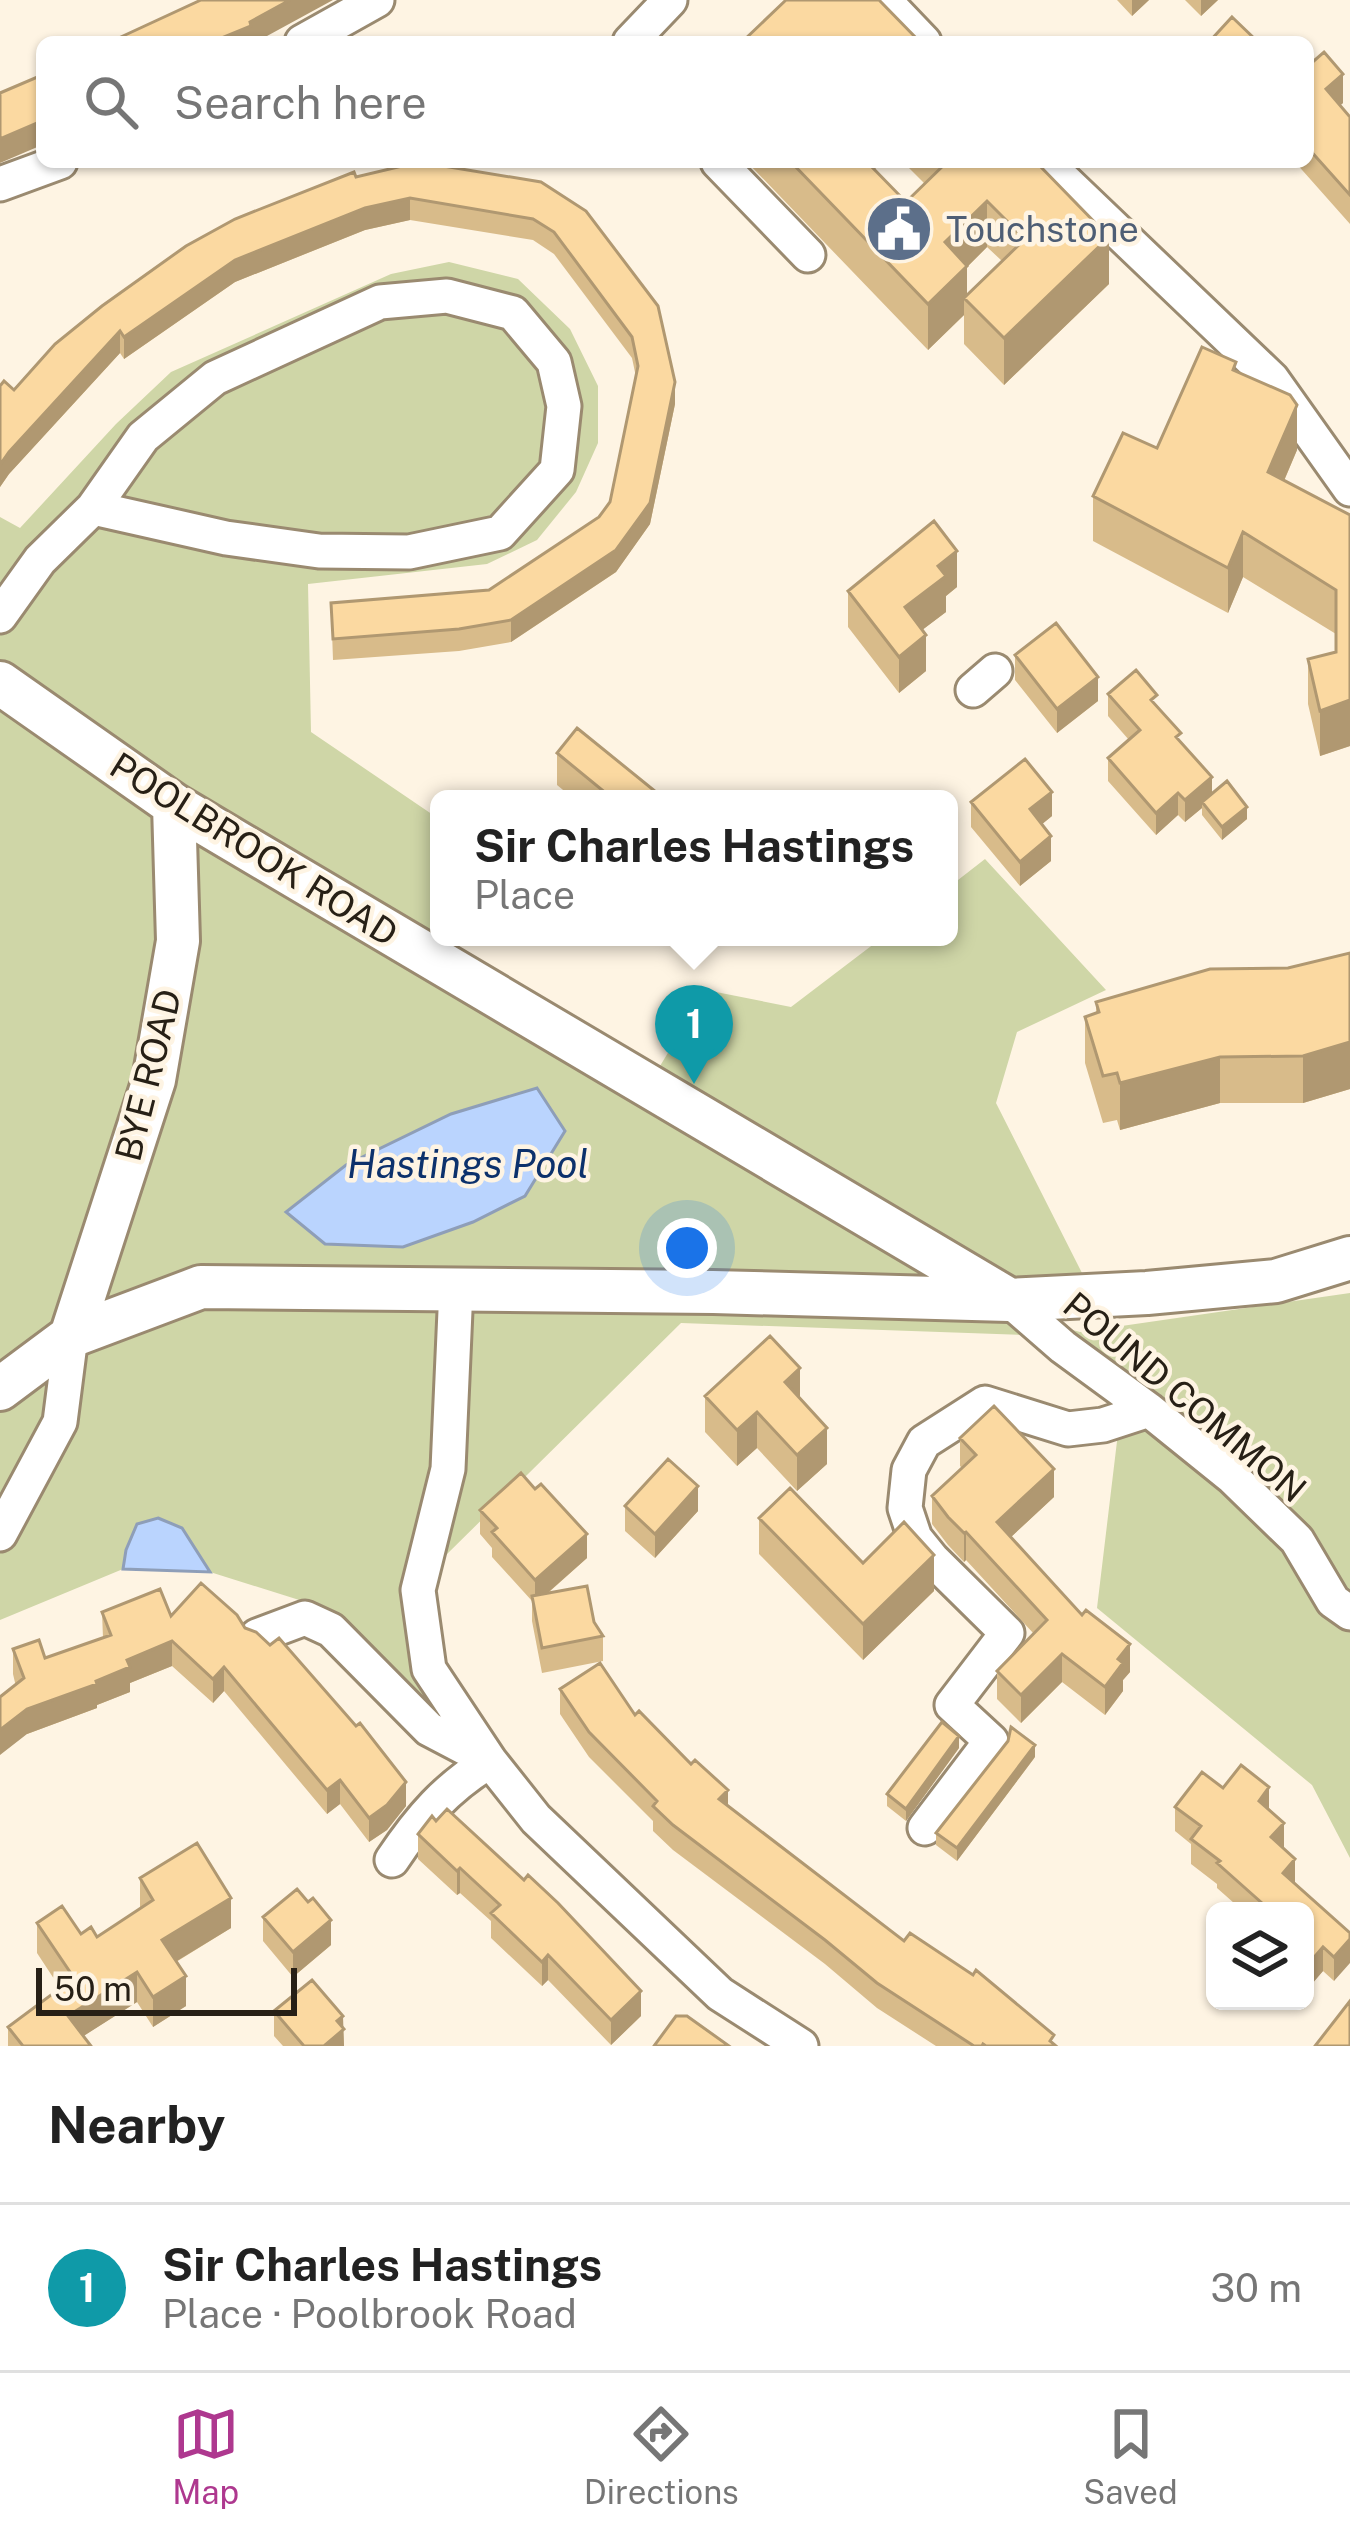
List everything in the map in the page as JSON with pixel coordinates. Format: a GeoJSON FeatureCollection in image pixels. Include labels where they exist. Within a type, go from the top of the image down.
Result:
{"type":"FeatureCollection","features":[{"type":"Feature","properties":{"kind":"main road","name":"POOLBROOK ROAD"},"geometry":{"type":"LineString","coordinates":[[0,682],[174,805],[1009,1300]]}},
{"type":"Feature","properties":{"kind":"main road","name":"BYE ROAD"},"geometry":{"type":"LineString","coordinates":[[71,1336],[154,1081],[178,941],[174,805]]}},
{"type":"Feature","properties":{"kind":"main road"},"geometry":{"type":"LineString","coordinates":[[0,1389],[71,1336],[201,1287],[1009,1300],[1276,1281],[1350,1258]]}},
{"type":"Feature","properties":{"kind":"street"},"geometry":{"type":"LineString","coordinates":[[313,36],[377,0]]}},
{"type":"Feature","properties":{"kind":"street"},"geometry":{"type":"LineString","coordinates":[[636,36],[670,0]]}},
{"type":"Feature","properties":{"kind":"street"},"geometry":{"type":"LineString","coordinates":[[884,0],[918,36]]}},
{"type":"Feature","properties":{"kind":"street"},"geometry":{"type":"LineString","coordinates":[[0,184],[44,168]]}},
{"type":"Feature","properties":{"kind":"street"},"geometry":{"type":"LineString","coordinates":[[724,168],[808,256]]}},
{"type":"Feature","properties":{"kind":"street"},"geometry":{"type":"LineString","coordinates":[[1051,168],[1272,379],[1350,489]]}},
{"type":"Feature","properties":{"kind":"street"},"geometry":{"type":"LineString","coordinates":[[0,616],[40,560],[93,508],[143,437],[215,378],[380,302],[447,296],[513,313],[554,362],[564,406],[556,470],[500,533],[409,552],[320,551],[226,538],[93,508]]}},
{"type":"Feature","properties":{"kind":"street"},"geometry":{"type":"LineString","coordinates":[[456,1288],[448,1468],[418,1590],[429,1669],[490,1761],[536,1819],[720,1994],[801,2046]]}},
{"type":"Feature","properties":{"kind":"street","name":"POUND COMMON"},"geometry":{"type":"LineString","coordinates":[[1009,1300],[1063,1348],[1232,1477],[1297,1540],[1342,1607],[1350,1646]]}},
{"type":"Feature","properties":{"kind":"street"},"geometry":{"type":"LineString","coordinates":[[0,1534],[60,1422],[71,1336]]}},
{"type":"Feature","properties":{"kind":"street"},"geometry":{"type":"LineString","coordinates":[[925,1828],[991,1741],[952,1705],[1007,1633],[915,1538],[905,1508],[909,1470],[924,1442],[985,1403],[1068,1429],[1103,1425],[1149,1410]]}},
{"type":"Feature","properties":{"kind":"street"},"geometry":{"type":"LineString","coordinates":[[257,1636],[305,1618],[332,1630],[429,1729],[490,1761]]}},
{"type":"Feature","properties":{"kind":"street"},"geometry":{"type":"LineString","coordinates":[[392,1860],[458,1781],[490,1761]]}},
{"type":"Feature","properties":{"kind":"green space"},"geometry":{"type":"Polygon","coordinates":[[[449,262],[518,279],[570,329],[598,386],[598,443],[576,492],[537,540],[487,564],[308,584],[311,732],[430,813],[430,946],[454,946],[438,976],[985,1306],[1080,1332],[1350,1293],[1350,1858],[1312,1785],[1097,1608],[1121,1408],[1023,1335],[681,1323],[442,1559],[432,1598],[438,1719],[331,1610],[210,1572],[123,1569],[0,1620],[0,517],[20,528],[171,372],[391,274],[449,262]]]}},
{"type":"Feature","properties":{"kind":"green space"},"geometry":{"type":"Polygon","coordinates":[[[985,859],[1106,990],[1017,1032],[996,1103],[1082,1273],[1015,1279],[660,1066],[706,990],[791,1007],[871,946],[958,946],[958,880],[985,859]]]}},
{"type":"Feature","properties":{"kind":"water","name":"Hastings Pool"},"geometry":{"type":"Polygon","coordinates":[[[537,1088],[565,1131],[525,1196],[473,1222],[403,1247],[325,1244],[286,1212],[346,1165],[451,1114],[537,1088]]]}},
{"type":"Feature","properties":{"kind":"water"},"geometry":{"type":"Polygon","coordinates":[[[158,1518],[182,1528],[210,1572],[123,1569],[137,1524],[158,1518]]]}},
{"type":"Feature","properties":{"kind":"building"},"geometry":{"type":"Polygon","coordinates":[[[201,0],[290,0],[227,36],[123,36],[201,0]]]}},
{"type":"Feature","properties":{"kind":"building"},"geometry":{"type":"Polygon","coordinates":[[[786,0],[879,0],[914,36],[748,36],[786,0]]]}},
{"type":"Feature","properties":{"kind":"building"},"geometry":{"type":"Polygon","coordinates":[[[1232,17],[1252,36],[1215,36],[1232,17]]]}},
{"type":"Feature","properties":{"kind":"building"},"geometry":{"type":"Polygon","coordinates":[[[1324,52],[1343,74],[1326,89],[1350,117],[1350,195],[1314,155],[1314,61],[1324,52]]]}},
{"type":"Feature","properties":{"kind":"building"},"geometry":{"type":"Polygon","coordinates":[[[36,78],[36,124],[0,139],[0,93],[36,78]]]}},
{"type":"Feature","properties":{"kind":"building"},"geometry":{"type":"Polygon","coordinates":[[[394,168],[456,168],[541,182],[586,211],[658,306],[675,382],[650,503],[616,550],[511,620],[333,639],[331,603],[489,590],[599,517],[610,502],[638,366],[632,337],[554,232],[533,219],[410,198],[365,208],[235,260],[124,337],[120,331],[0,465],[0,386],[4,381],[14,390],[55,344],[186,246],[235,219],[354,172],[356,177],[394,168]]]}},
{"type":"Feature","properties":{"kind":"building"},"geometry":{"type":"Polygon","coordinates":[[[797,168],[873,168],[906,202],[941,168],[1042,168],[1109,237],[1004,338],[964,298],[1025,239],[987,201],[945,242],[967,266],[928,304],[797,168]]]}},
{"type":"Feature","properties":{"kind":"building"},"geometry":{"type":"Polygon","coordinates":[[[1202,347],[1236,362],[1233,370],[1290,395],[1297,405],[1268,472],[1350,515],[1350,700],[1320,711],[1308,659],[1336,652],[1336,590],[1243,532],[1228,568],[1093,496],[1123,433],[1157,448],[1202,347]]]}},
{"type":"Feature","properties":{"kind":"building"},"geometry":{"type":"Polygon","coordinates":[[[934,521],[957,551],[938,566],[946,576],[905,607],[926,635],[899,657],[848,591],[934,521]]]}},
{"type":"Feature","properties":{"kind":"building"},"geometry":{"type":"Polygon","coordinates":[[[1056,623],[1098,677],[1057,709],[1015,655],[1056,623]]]}},
{"type":"Feature","properties":{"kind":"building"},"geometry":{"type":"Polygon","coordinates":[[[1136,670],[1157,695],[1151,700],[1181,733],[1176,737],[1212,777],[1185,800],[1178,793],[1156,813],[1108,758],[1140,730],[1108,694],[1136,670]]]}},
{"type":"Feature","properties":{"kind":"building"},"geometry":{"type":"Polygon","coordinates":[[[577,728],[654,790],[602,790],[557,753],[577,728]]]}},
{"type":"Feature","properties":{"kind":"building"},"geometry":{"type":"Polygon","coordinates":[[[1025,759],[1052,792],[1030,809],[1051,836],[1020,862],[971,802],[1025,759]]]}},
{"type":"Feature","properties":{"kind":"building"},"geometry":{"type":"Polygon","coordinates":[[[1227,781],[1247,807],[1222,827],[1202,802],[1227,781]]]}},
{"type":"Feature","properties":{"kind":"building"},"geometry":{"type":"Polygon","coordinates":[[[1350,953],[1350,1042],[1303,1056],[1220,1057],[1120,1083],[1117,1073],[1103,1076],[1085,1017],[1099,1012],[1096,1002],[1210,969],[1288,968],[1350,953]]]}},
{"type":"Feature","properties":{"kind":"building"},"geometry":{"type":"Polygon","coordinates":[[[770,1336],[800,1368],[785,1382],[827,1428],[797,1455],[757,1412],[737,1430],[705,1396],[770,1336]]]}},
{"type":"Feature","properties":{"kind":"building"},"geometry":{"type":"Polygon","coordinates":[[[994,1406],[1054,1469],[997,1522],[1082,1615],[1086,1610],[1130,1644],[1105,1687],[1062,1654],[1021,1695],[997,1671],[1047,1620],[932,1496],[976,1455],[960,1438],[994,1406]]]}},
{"type":"Feature","properties":{"kind":"building"},"geometry":{"type":"Polygon","coordinates":[[[668,1459],[698,1486],[655,1534],[625,1506],[668,1459]]]}},
{"type":"Feature","properties":{"kind":"building"},"geometry":{"type":"Polygon","coordinates":[[[521,1473],[535,1489],[541,1484],[587,1534],[535,1580],[492,1532],[497,1528],[480,1510],[521,1473]]]}},
{"type":"Feature","properties":{"kind":"building"},"geometry":{"type":"Polygon","coordinates":[[[790,1488],[863,1563],[904,1522],[934,1555],[863,1624],[759,1518],[790,1488]]]}},
{"type":"Feature","properties":{"kind":"building"},"geometry":{"type":"Polygon","coordinates":[[[201,1583],[245,1628],[270,1645],[279,1638],[356,1726],[360,1723],[406,1782],[387,1805],[369,1818],[340,1780],[327,1790],[224,1667],[213,1679],[172,1641],[127,1660],[130,1667],[97,1684],[27,1709],[0,1730],[0,1697],[24,1678],[13,1649],[39,1640],[45,1658],[111,1635],[102,1612],[160,1589],[171,1616],[201,1583]]]}},
{"type":"Feature","properties":{"kind":"building"},"geometry":{"type":"Polygon","coordinates":[[[587,1586],[594,1622],[603,1636],[542,1648],[532,1596],[587,1586]]]}},
{"type":"Feature","properties":{"kind":"building"},"geometry":{"type":"Polygon","coordinates":[[[600,1663],[635,1715],[639,1711],[691,1764],[695,1760],[728,1790],[719,1799],[904,1941],[910,1933],[973,1975],[976,1970],[1054,2035],[1050,2041],[1056,2046],[974,2046],[877,1983],[673,1825],[653,1806],[657,1801],[589,1732],[560,1689],[600,1663]]]}},
{"type":"Feature","properties":{"kind":"building"},"geometry":{"type":"Polygon","coordinates":[[[942,1722],[959,1736],[906,1809],[887,1794],[942,1722]]]}},
{"type":"Feature","properties":{"kind":"building"},"geometry":{"type":"Polygon","coordinates":[[[1011,1727],[1035,1745],[957,1848],[936,1833],[1008,1741],[1011,1727]]]}},
{"type":"Feature","properties":{"kind":"building"},"geometry":{"type":"Polygon","coordinates":[[[1241,1765],[1269,1787],[1259,1801],[1284,1823],[1271,1837],[1295,1859],[1283,1873],[1350,1933],[1334,1957],[1323,1947],[1314,1958],[1314,1902],[1261,1902],[1191,1839],[1201,1826],[1175,1807],[1202,1772],[1223,1788],[1241,1765]]]}},
{"type":"Feature","properties":{"kind":"building"},"geometry":{"type":"Polygon","coordinates":[[[447,1809],[524,1880],[528,1875],[558,1903],[641,1991],[611,2020],[548,1955],[542,1962],[491,1913],[500,1905],[418,1834],[432,1816],[436,1821],[447,1809]]]}},
{"type":"Feature","properties":{"kind":"building"},"geometry":{"type":"Polygon","coordinates":[[[197,1843],[231,1898],[162,1940],[186,1976],[153,1997],[137,1972],[68,2016],[91,2046],[23,2046],[8,2027],[74,1978],[37,1923],[62,1906],[81,1934],[91,1927],[97,1937],[153,1900],[140,1878],[197,1843]]]}},
{"type":"Feature","properties":{"kind":"building"},"geometry":{"type":"Polygon","coordinates":[[[297,1889],[308,1902],[313,1898],[331,1920],[293,1952],[263,1917],[297,1889]]]}},
{"type":"Feature","properties":{"kind":"building"},"geometry":{"type":"Polygon","coordinates":[[[312,1980],[343,2016],[337,2021],[344,2029],[324,2046],[304,2046],[274,2011],[312,1980]]]}},
{"type":"Feature","properties":{"kind":"building"},"geometry":{"type":"Polygon","coordinates":[[[1350,2001],[1350,2046],[1315,2046],[1350,2001]]]}},
{"type":"Feature","properties":{"kind":"building"},"geometry":{"type":"Polygon","coordinates":[[[676,2016],[687,2016],[729,2046],[654,2046],[676,2016]]]}},
{"type":"Feature","properties":{"kind":"place","name":"Touchstone"},"geometry":{"type":"Point","coordinates":[899,229]}},
{"type":"Feature","properties":{"kind":"place","name":"Sir Charles Hastings"},"geometry":{"type":"Point","coordinates":[694,1084]}}]}
